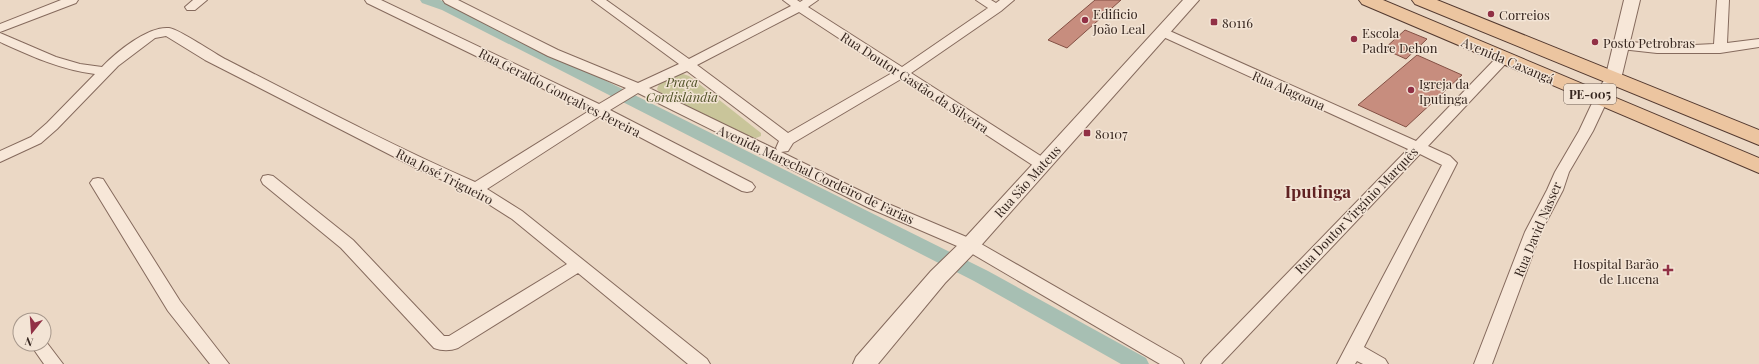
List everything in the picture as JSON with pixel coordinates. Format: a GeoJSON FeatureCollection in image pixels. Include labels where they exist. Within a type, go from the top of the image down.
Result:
{"type":"FeatureCollection","features":[{"type":"Feature","properties":{"kind":"main road","name":"Avenida Caxangá"},"geometry":{"type":"LineString","coordinates":[[1368,0],[1759,166]]}},
{"type":"Feature","properties":{"kind":"main road","name":"Avenida Caxangá"},"geometry":{"type":"LineString","coordinates":[[1421,0],[1759,138]]}},
{"type":"Feature","properties":{"kind":"street"},"geometry":{"type":"LineString","coordinates":[[0,28],[72,0]]}},
{"type":"Feature","properties":{"kind":"street","name":"Rua Geraldo Gonçalves Pereira"},"geometry":{"type":"LineString","coordinates":[[371,0],[602,108],[748,187]]}},
{"type":"Feature","properties":{"kind":"street","name":"Avenida Marechal Cordeiro de Farias"},"geometry":{"type":"LineString","coordinates":[[449,0],[632,91],[874,204],[970,245],[1175,364]]}},
{"type":"Feature","properties":{"kind":"street"},"geometry":{"type":"LineString","coordinates":[[598,0],[688,65],[786,140]]}},
{"type":"Feature","properties":{"kind":"street"},"geometry":{"type":"LineString","coordinates":[[476,189],[602,108],[632,91],[688,65],[794,3],[812,0]]}},
{"type":"Feature","properties":{"kind":"street"},"geometry":{"type":"LineString","coordinates":[[982,0],[997,8]]}},
{"type":"Feature","properties":{"kind":"street"},"geometry":{"type":"LineString","coordinates":[[778,158],[786,140],[902,73],[1008,0]]}},
{"type":"Feature","properties":{"kind":"street","name":"Rua São Mateus"},"geometry":{"type":"LineString","coordinates":[[864,364],[938,277],[970,245],[1191,0]]}},
{"type":"Feature","properties":{"kind":"street"},"geometry":{"type":"LineString","coordinates":[[1601,99],[1613,79],[1632,0]]}},
{"type":"Feature","properties":{"kind":"street"},"geometry":{"type":"LineString","coordinates":[[1720,49],[1723,0]]}},
{"type":"Feature","properties":{"kind":"street","name":"Rua Doutor Gastão da Silveira"},"geometry":{"type":"LineString","coordinates":[[794,3],[1042,164]]}},
{"type":"Feature","properties":{"kind":"street","name":"Rua José Trigueiro"},"geometry":{"type":"LineString","coordinates":[[105,71],[151,35],[161,32],[169,32],[210,57],[419,163],[476,189],[517,215],[578,266],[701,364]]}},
{"type":"Feature","properties":{"kind":"street","name":"Rua Alagoana"},"geometry":{"type":"LineString","coordinates":[[1163,32],[1450,163],[1349,357]]}},
{"type":"Feature","properties":{"kind":"street"},"geometry":{"type":"LineString","coordinates":[[0,36],[51,60],[79,68],[105,71]]}},
{"type":"Feature","properties":{"kind":"street"},"geometry":{"type":"LineString","coordinates":[[1621,45],[1671,51],[1720,49],[1759,43]]}},
{"type":"Feature","properties":{"kind":"street","name":"Rua Doutor Virgínio Marquês"},"geometry":{"type":"LineString","coordinates":[[1210,364],[1504,58]]}},
{"type":"Feature","properties":{"kind":"street"},"geometry":{"type":"LineString","coordinates":[[0,157],[36,140],[52,126],[105,71]]}},
{"type":"Feature","properties":{"kind":"street","name":"Rua David Nasser"},"geometry":{"type":"LineString","coordinates":[[1483,364],[1533,232],[1555,190],[1562,172],[1586,131],[1601,99]]}},
{"type":"Feature","properties":{"kind":"street"},"geometry":{"type":"LineString","coordinates":[[268,180],[347,244],[440,343],[452,343],[578,266]]}},
{"type":"Feature","properties":{"kind":"street"},"geometry":{"type":"LineString","coordinates":[[98,183],[174,306],[213,362]]}},
{"type":"Feature","properties":{"kind":"street"},"geometry":{"type":"LineString","coordinates":[[45,352],[54,364]]}},
{"type":"Feature","properties":{"kind":"street"},"geometry":{"type":"LineString","coordinates":[[1349,357],[1379,364]]}},
{"type":"Feature","properties":{"kind":"green space","name":"Praça Cordislândia"},"geometry":{"type":"Polygon","coordinates":[[[683,74],[689,76],[761,133],[761,136],[756,138],[751,137],[659,92],[657,89],[659,84],[677,75],[683,74]]]}},
{"type":"Feature","properties":{"kind":"building","name":"Edificio João Leal"},"geometry":{"type":"Polygon","coordinates":[[[1095,0],[1121,0],[1067,48],[1048,40],[1095,0]]]}},
{"type":"Feature","properties":{"kind":"building"},"geometry":{"type":"Polygon","coordinates":[[[1405,30],[1427,39],[1406,59],[1384,49],[1405,30]]]}},
{"type":"Feature","properties":{"kind":"building","name":"Igreja da Iputinga"},"geometry":{"type":"Polygon","coordinates":[[[1417,55],[1462,75],[1406,127],[1358,105],[1417,55]]]}},
{"type":"Feature","properties":{"kind":"waterway"},"geometry":{"type":"LineString","coordinates":[[427,0],[447,7],[981,276],[1139,364]]}},
{"type":"Feature","properties":{"kind":"place","name":"Correios"},"geometry":{"type":"Point","coordinates":[1491,14]}},
{"type":"Feature","properties":{"kind":"place","name":"Edificio João Leal"},"geometry":{"type":"Point","coordinates":[1085,20]}},
{"type":"Feature","properties":{"kind":"place","name":"80116"},"geometry":{"type":"Point","coordinates":[1214,22]}},
{"type":"Feature","properties":{"kind":"place","name":"Escola Padre Dehon"},"geometry":{"type":"Point","coordinates":[1354,39]}},
{"type":"Feature","properties":{"kind":"place","name":"Posto Petrobras"},"geometry":{"type":"Point","coordinates":[1595,42]}},
{"type":"Feature","properties":{"kind":"place","name":"Igreja da Iputinga"},"geometry":{"type":"Point","coordinates":[1411,90]}},
{"type":"Feature","properties":{"kind":"place","name":"80107"},"geometry":{"type":"Point","coordinates":[1087,133]}},
{"type":"Feature","properties":{"kind":"place","name":"Hospital Barão de Lucena"},"geometry":{"type":"Point","coordinates":[1668,270]}},
{"type":"Feature","properties":{"kind":"district","name":"Iputinga"},"geometry":{"type":"Point","coordinates":[1318,191]}}]}
